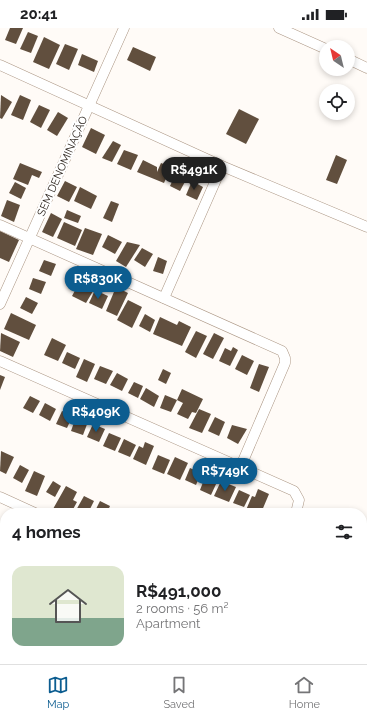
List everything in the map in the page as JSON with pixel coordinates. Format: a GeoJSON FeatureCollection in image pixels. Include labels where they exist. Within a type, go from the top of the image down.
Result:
{"type":"FeatureCollection","features":[{"type":"Feature","properties":{"kind":"street","name":"SEM DENOMINAÇÃO"},"geometry":{"type":"LineString","coordinates":[[0,304],[124,28]]}},
{"type":"Feature","properties":{"kind":"street"},"geometry":{"type":"LineString","coordinates":[[279,28],[319,46]]}},
{"type":"Feature","properties":{"kind":"street"},"geometry":{"type":"LineString","coordinates":[[355,62],[367,68]]}},
{"type":"Feature","properties":{"kind":"street"},"geometry":{"type":"LineString","coordinates":[[0,65],[222,166],[367,226]]}},
{"type":"Feature","properties":{"kind":"street"},"geometry":{"type":"LineString","coordinates":[[164,298],[222,166]]}},
{"type":"Feature","properties":{"kind":"street"},"geometry":{"type":"LineString","coordinates":[[0,225],[278,348],[284,354],[285,363],[240,468]]}},
{"type":"Feature","properties":{"kind":"street"},"geometry":{"type":"LineString","coordinates":[[0,361],[294,491],[299,500],[297,508]]}},
{"type":"Feature","properties":{"kind":"street"},"geometry":{"type":"LineString","coordinates":[[0,497],[24,508]]}},
{"type":"Feature","properties":{"kind":"building"},"geometry":{"type":"Polygon","coordinates":[[[10,28],[23,28],[16,44],[5,40],[10,28]]]}},
{"type":"Feature","properties":{"kind":"building"},"geometry":{"type":"Polygon","coordinates":[[[28,32],[38,36],[31,53],[20,49],[28,32]]]}},
{"type":"Feature","properties":{"kind":"building"},"geometry":{"type":"Polygon","coordinates":[[[44,37],[60,45],[49,69],[33,62],[44,37]]]}},
{"type":"Feature","properties":{"kind":"building"},"geometry":{"type":"Polygon","coordinates":[[[65,44],[78,49],[69,70],[56,64],[65,44]]]}},
{"type":"Feature","properties":{"kind":"building"},"geometry":{"type":"Polygon","coordinates":[[[133,47],[156,57],[150,71],[127,60],[133,47]]]}},
{"type":"Feature","properties":{"kind":"building"},"geometry":{"type":"Polygon","coordinates":[[[82,54],[98,61],[94,72],[78,65],[82,54]]]}},
{"type":"Feature","properties":{"kind":"building"},"geometry":{"type":"Polygon","coordinates":[[[1,95],[12,102],[2,119],[0,118],[1,95]]]}},
{"type":"Feature","properties":{"kind":"building"},"geometry":{"type":"Polygon","coordinates":[[[20,95],[31,100],[23,120],[11,115],[20,95]]]}},
{"type":"Feature","properties":{"kind":"building"},"geometry":{"type":"Polygon","coordinates":[[[39,105],[50,110],[41,128],[30,122],[39,105]]]}},
{"type":"Feature","properties":{"kind":"building"},"geometry":{"type":"Polygon","coordinates":[[[239,109],[259,119],[246,144],[226,134],[239,109]]]}},
{"type":"Feature","properties":{"kind":"building"},"geometry":{"type":"Polygon","coordinates":[[[58,112],[68,118],[57,136],[47,130],[58,112]]]}},
{"type":"Feature","properties":{"kind":"building"},"geometry":{"type":"Polygon","coordinates":[[[91,128],[105,135],[96,154],[82,147],[91,128]]]}},
{"type":"Feature","properties":{"kind":"building"},"geometry":{"type":"Polygon","coordinates":[[[113,141],[121,145],[112,162],[102,158],[113,141]]]}},
{"type":"Feature","properties":{"kind":"building"},"geometry":{"type":"Polygon","coordinates":[[[124,150],[138,155],[131,170],[117,164],[124,150]]]}},
{"type":"Feature","properties":{"kind":"building"},"geometry":{"type":"Polygon","coordinates":[[[336,155],[347,160],[337,184],[326,180],[336,155]]]}},
{"type":"Feature","properties":{"kind":"building"},"geometry":{"type":"Polygon","coordinates":[[[143,160],[157,167],[157,172],[161,163],[171,167],[164,183],[137,172],[143,160]]]}},
{"type":"Feature","properties":{"kind":"building"},"geometry":{"type":"Polygon","coordinates":[[[20,163],[42,172],[39,178],[32,175],[28,185],[13,179],[20,163]]]}},
{"type":"Feature","properties":{"kind":"building"},"geometry":{"type":"Polygon","coordinates":[[[176,173],[187,178],[180,191],[170,186],[176,173]]]}},
{"type":"Feature","properties":{"kind":"building"},"geometry":{"type":"Polygon","coordinates":[[[65,181],[77,187],[69,202],[57,196],[65,181]]]}},
{"type":"Feature","properties":{"kind":"building"},"geometry":{"type":"Polygon","coordinates":[[[192,181],[203,187],[197,200],[186,195],[192,181]]]}},
{"type":"Feature","properties":{"kind":"building"},"geometry":{"type":"Polygon","coordinates":[[[15,182],[26,188],[21,199],[9,193],[15,182]]]}},
{"type":"Feature","properties":{"kind":"building"},"geometry":{"type":"Polygon","coordinates":[[[80,187],[97,196],[91,209],[74,201],[80,187]]]}},
{"type":"Feature","properties":{"kind":"building"},"geometry":{"type":"Polygon","coordinates":[[[7,200],[20,205],[14,222],[1,216],[7,200]]]}},
{"type":"Feature","properties":{"kind":"building"},"geometry":{"type":"Polygon","coordinates":[[[111,201],[119,204],[112,222],[103,218],[111,201]]]}},
{"type":"Feature","properties":{"kind":"building"},"geometry":{"type":"Polygon","coordinates":[[[67,210],[81,216],[78,223],[64,218],[67,210]]]}},
{"type":"Feature","properties":{"kind":"building"},"geometry":{"type":"Polygon","coordinates":[[[51,213],[62,219],[53,237],[42,232],[51,213]]]}},
{"type":"Feature","properties":{"kind":"building"},"geometry":{"type":"Polygon","coordinates":[[[64,222],[82,230],[75,246],[57,238],[64,222]]]}},
{"type":"Feature","properties":{"kind":"building"},"geometry":{"type":"Polygon","coordinates":[[[85,228],[102,234],[93,255],[76,249],[85,228]]]}},
{"type":"Feature","properties":{"kind":"building"},"geometry":{"type":"Polygon","coordinates":[[[0,231],[19,240],[9,262],[0,258],[0,231]]]}},
{"type":"Feature","properties":{"kind":"building"},"geometry":{"type":"Polygon","coordinates":[[[108,235],[122,242],[115,254],[102,247],[108,235]]]}},
{"type":"Feature","properties":{"kind":"building"},"geometry":{"type":"Polygon","coordinates":[[[127,242],[140,245],[126,267],[116,261],[127,242]]]}},
{"type":"Feature","properties":{"kind":"building"},"geometry":{"type":"Polygon","coordinates":[[[142,248],[153,254],[145,267],[134,260],[142,248]]]}},
{"type":"Feature","properties":{"kind":"building"},"geometry":{"type":"Polygon","coordinates":[[[158,257],[167,261],[163,274],[153,271],[158,257]]]}},
{"type":"Feature","properties":{"kind":"building"},"geometry":{"type":"Polygon","coordinates":[[[44,260],[56,264],[51,276],[39,271],[44,260]]]}},
{"type":"Feature","properties":{"kind":"building"},"geometry":{"type":"Polygon","coordinates":[[[81,271],[99,281],[86,303],[72,296],[78,285],[76,281],[81,271]]]}},
{"type":"Feature","properties":{"kind":"building"},"geometry":{"type":"Polygon","coordinates":[[[33,278],[46,282],[41,294],[29,289],[33,278]]]}},
{"type":"Feature","properties":{"kind":"building"},"geometry":{"type":"Polygon","coordinates":[[[116,287],[128,293],[117,316],[106,311],[116,287]]]}},
{"type":"Feature","properties":{"kind":"building"},"geometry":{"type":"Polygon","coordinates":[[[95,290],[108,296],[102,309],[89,303],[95,290]]]}},
{"type":"Feature","properties":{"kind":"building"},"geometry":{"type":"Polygon","coordinates":[[[26,297],[38,303],[32,314],[20,308],[26,297]]]}},
{"type":"Feature","properties":{"kind":"building"},"geometry":{"type":"Polygon","coordinates":[[[128,300],[142,307],[132,328],[117,320],[128,300]]]}},
{"type":"Feature","properties":{"kind":"building"},"geometry":{"type":"Polygon","coordinates":[[[11,313],[36,325],[29,340],[4,329],[11,313]]]}},
{"type":"Feature","properties":{"kind":"building"},"geometry":{"type":"Polygon","coordinates":[[[145,314],[155,320],[150,332],[139,326],[145,314]]]}},
{"type":"Feature","properties":{"kind":"building"},"geometry":{"type":"Polygon","coordinates":[[[160,317],[177,325],[179,321],[191,327],[182,346],[153,334],[160,317]]]}},
{"type":"Feature","properties":{"kind":"building"},"geometry":{"type":"Polygon","coordinates":[[[196,331],[207,336],[196,358],[185,352],[196,331]]]}},
{"type":"Feature","properties":{"kind":"building"},"geometry":{"type":"Polygon","coordinates":[[[1,333],[20,342],[13,357],[0,351],[1,333]]]}},
{"type":"Feature","properties":{"kind":"building"},"geometry":{"type":"Polygon","coordinates":[[[214,333],[224,338],[213,359],[203,354],[214,333]]]}},
{"type":"Feature","properties":{"kind":"building"},"geometry":{"type":"Polygon","coordinates":[[[52,338],[66,345],[58,361],[44,355],[52,338]]]}},
{"type":"Feature","properties":{"kind":"building"},"geometry":{"type":"Polygon","coordinates":[[[233,347],[238,350],[230,366],[219,361],[225,348],[231,351],[233,347]]]}},
{"type":"Feature","properties":{"kind":"building"},"geometry":{"type":"Polygon","coordinates":[[[67,352],[80,358],[75,369],[62,363],[67,352]]]}},
{"type":"Feature","properties":{"kind":"building"},"geometry":{"type":"Polygon","coordinates":[[[242,355],[254,361],[247,375],[235,369],[242,355]]]}},
{"type":"Feature","properties":{"kind":"building"},"geometry":{"type":"Polygon","coordinates":[[[84,359],[95,364],[87,382],[76,377],[84,359]]]}},
{"type":"Feature","properties":{"kind":"building"},"geometry":{"type":"Polygon","coordinates":[[[259,364],[269,367],[259,392],[250,388],[259,364]]]}},
{"type":"Feature","properties":{"kind":"building"},"geometry":{"type":"Polygon","coordinates":[[[100,366],[113,371],[106,384],[94,379],[100,366]]]}},
{"type":"Feature","properties":{"kind":"building"},"geometry":{"type":"Polygon","coordinates":[[[163,369],[171,373],[166,384],[158,380],[163,369]]]}},
{"type":"Feature","properties":{"kind":"building"},"geometry":{"type":"Polygon","coordinates":[[[117,373],[128,379],[122,391],[110,385],[117,373]]]}},
{"type":"Feature","properties":{"kind":"building"},"geometry":{"type":"Polygon","coordinates":[[[0,375],[5,377],[0,390],[0,375]]]}},
{"type":"Feature","properties":{"kind":"building"},"geometry":{"type":"Polygon","coordinates":[[[134,382],[143,386],[138,398],[128,393],[134,382]]]}},
{"type":"Feature","properties":{"kind":"building"},"geometry":{"type":"Polygon","coordinates":[[[146,388],[159,396],[154,407],[140,399],[146,388]]]}},
{"type":"Feature","properties":{"kind":"building"},"geometry":{"type":"Polygon","coordinates":[[[182,389],[203,399],[196,413],[192,412],[188,419],[177,414],[183,403],[177,400],[182,389]]]}},
{"type":"Feature","properties":{"kind":"building"},"geometry":{"type":"Polygon","coordinates":[[[165,395],[177,400],[171,412],[160,408],[165,395]]]}},
{"type":"Feature","properties":{"kind":"building"},"geometry":{"type":"Polygon","coordinates":[[[30,396],[40,401],[33,413],[23,408],[30,396]]]}},
{"type":"Feature","properties":{"kind":"building"},"geometry":{"type":"Polygon","coordinates":[[[45,403],[56,409],[50,421],[39,415],[45,403]]]}},
{"type":"Feature","properties":{"kind":"building"},"geometry":{"type":"Polygon","coordinates":[[[199,409],[211,414],[202,433],[189,428],[199,409]]]}},
{"type":"Feature","properties":{"kind":"building"},"geometry":{"type":"Polygon","coordinates":[[[62,411],[73,415],[67,428],[56,424],[62,411]]]}},
{"type":"Feature","properties":{"kind":"building"},"geometry":{"type":"Polygon","coordinates":[[[77,414],[89,419],[83,435],[71,431],[77,414]]]}},
{"type":"Feature","properties":{"kind":"building"},"geometry":{"type":"Polygon","coordinates":[[[215,417],[225,422],[219,436],[208,431],[215,417]]]}},
{"type":"Feature","properties":{"kind":"building"},"geometry":{"type":"Polygon","coordinates":[[[93,424],[105,429],[99,442],[87,437],[93,424]]]}},
{"type":"Feature","properties":{"kind":"building"},"geometry":{"type":"Polygon","coordinates":[[[232,425],[247,429],[238,444],[227,438],[232,425]]]}},
{"type":"Feature","properties":{"kind":"building"},"geometry":{"type":"Polygon","coordinates":[[[109,433],[121,438],[115,451],[103,446],[109,433]]]}},
{"type":"Feature","properties":{"kind":"building"},"geometry":{"type":"Polygon","coordinates":[[[124,439],[136,445],[130,457],[118,452],[124,439]]]}},
{"type":"Feature","properties":{"kind":"building"},"geometry":{"type":"Polygon","coordinates":[[[145,442],[154,446],[146,465],[133,459],[139,446],[143,448],[145,442]]]}},
{"type":"Feature","properties":{"kind":"building"},"geometry":{"type":"Polygon","coordinates":[[[1,451],[14,457],[6,474],[0,471],[1,451]]]}},
{"type":"Feature","properties":{"kind":"building"},"geometry":{"type":"Polygon","coordinates":[[[158,455],[170,460],[164,474],[152,469],[158,455]]]}},
{"type":"Feature","properties":{"kind":"building"},"geometry":{"type":"Polygon","coordinates":[[[175,457],[188,463],[180,480],[167,474],[175,457]]]}},
{"type":"Feature","properties":{"kind":"building"},"geometry":{"type":"Polygon","coordinates":[[[20,465],[29,470],[22,483],[13,478],[20,465]]]}},
{"type":"Feature","properties":{"kind":"building"},"geometry":{"type":"Polygon","coordinates":[[[190,468],[201,473],[196,485],[185,480],[190,468]]]}},
{"type":"Feature","properties":{"kind":"building"},"geometry":{"type":"Polygon","coordinates":[[[34,471],[45,476],[37,496],[25,491],[34,471]]]}},
{"type":"Feature","properties":{"kind":"building"},"geometry":{"type":"Polygon","coordinates":[[[205,477],[217,482],[211,495],[200,490],[205,477]]]}},
{"type":"Feature","properties":{"kind":"building"},"geometry":{"type":"Polygon","coordinates":[[[53,481],[61,486],[55,497],[46,492],[53,481]]]}},
{"type":"Feature","properties":{"kind":"building"},"geometry":{"type":"Polygon","coordinates":[[[221,481],[236,487],[229,502],[214,496],[221,481]]]}},
{"type":"Feature","properties":{"kind":"building"},"geometry":{"type":"Polygon","coordinates":[[[66,486],[77,492],[73,500],[77,502],[74,508],[54,508],[66,486]]]}},
{"type":"Feature","properties":{"kind":"building"},"geometry":{"type":"Polygon","coordinates":[[[258,489],[269,494],[263,508],[247,508],[252,496],[255,497],[258,489]]]}},
{"type":"Feature","properties":{"kind":"building"},"geometry":{"type":"Polygon","coordinates":[[[239,490],[250,495],[244,507],[233,503],[239,490]]]}},
{"type":"Feature","properties":{"kind":"building"},"geometry":{"type":"Polygon","coordinates":[[[84,496],[94,501],[90,508],[77,508],[84,496]]]}},
{"type":"Feature","properties":{"kind":"building"},"geometry":{"type":"Polygon","coordinates":[[[100,501],[110,506],[109,508],[96,508],[100,501]]]}}]}
